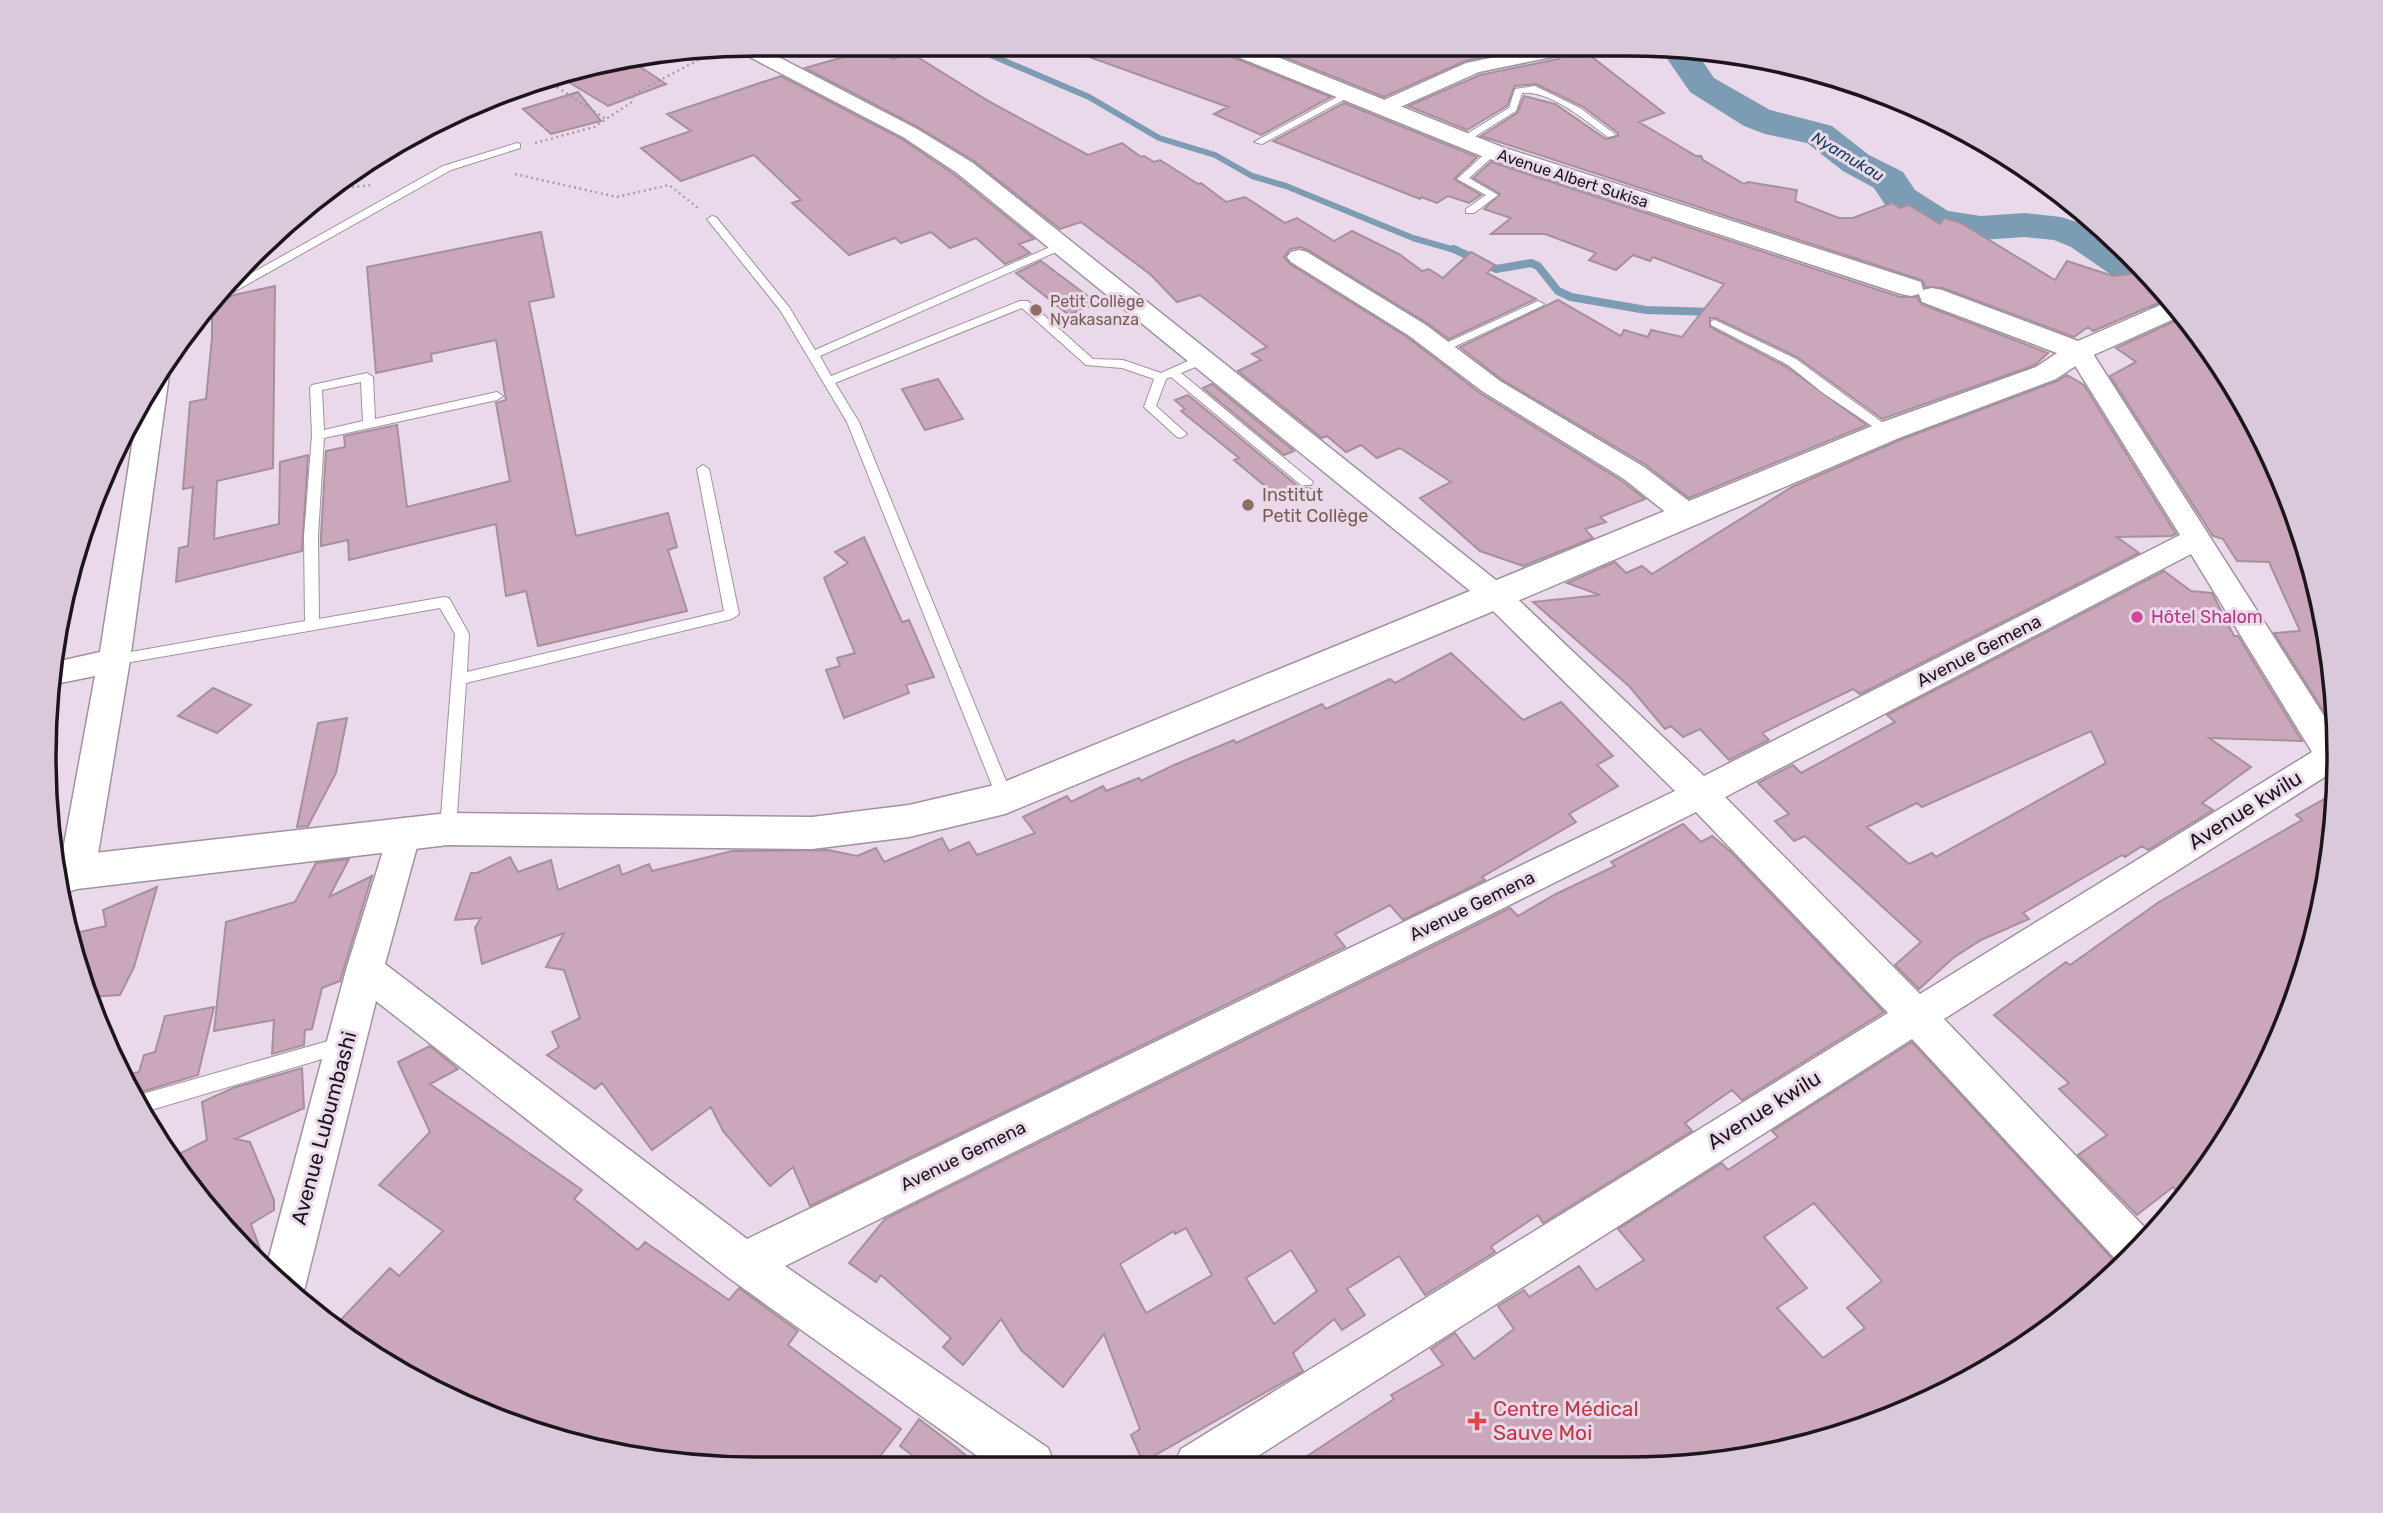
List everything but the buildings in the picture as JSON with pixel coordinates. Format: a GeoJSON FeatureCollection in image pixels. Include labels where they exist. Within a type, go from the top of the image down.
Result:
{"type":"FeatureCollection","features":[{"type":"Feature","properties":{"kind":"street"},"geometry":{"type":"LineString","coordinates":[[762,56],[910,133],[965,169],[1496,596],[1700,794],[1915,1015],[2130,1243]]}},
{"type":"Feature","properties":{"kind":"street","name":"Avenue Albert Sukisa"},"geometry":{"type":"LineString","coordinates":[[1265,56],[1348,94],[1493,152],[1922,292],[2079,351]]}},
{"type":"Feature","properties":{"kind":"street"},"geometry":{"type":"LineString","coordinates":[[1382,108],[1473,67],[1527,56]]}},
{"type":"Feature","properties":{"kind":"street"},"geometry":{"type":"LineString","coordinates":[[1298,257],[1417,330],[1492,386],[1634,474],[1688,515]]}},
{"type":"Feature","properties":{"kind":"street"},"geometry":{"type":"LineString","coordinates":[[66,875],[404,832],[448,829],[812,833],[909,821],[1004,797],[1496,596],[1888,431],[2046,373],[2079,351],[2167,312]]}},
{"type":"Feature","properties":{"kind":"street"},"geometry":{"type":"LineString","coordinates":[[2079,351],[2327,748]]}},
{"type":"Feature","properties":{"kind":"street"},"geometry":{"type":"LineString","coordinates":[[66,874],[114,660],[152,403]]}},
{"type":"Feature","properties":{"kind":"street","name":"Avenue Gemena"},"geometry":{"type":"LineString","coordinates":[[744,1263],[1700,794],[2196,540]]}},
{"type":"Feature","properties":{"kind":"street"},"geometry":{"type":"LineString","coordinates":[[61,672],[114,660]]}},
{"type":"Feature","properties":{"kind":"street","name":"Avenue kwilu"},"geometry":{"type":"LineString","coordinates":[[1212,1457],[1915,1015],[2327,763]]}},
{"type":"Feature","properties":{"kind":"street","name":"Avenue Lubumbashi"},"geometry":{"type":"LineString","coordinates":[[286,1275],[365,970],[404,832]]}},
{"type":"Feature","properties":{"kind":"street"},"geometry":{"type":"LineString","coordinates":[[365,970],[744,1263],[1020,1457]]}},
{"type":"Feature","properties":{"kind":"lane"},"geometry":{"type":"LineString","coordinates":[[1463,140],[1513,109],[1518,91],[1535,89],[1577,110],[1611,135]]}},
{"type":"Feature","properties":{"kind":"lane"},"geometry":{"type":"LineString","coordinates":[[1259,142],[1348,94]]}},
{"type":"Feature","properties":{"kind":"lane"},"geometry":{"type":"LineString","coordinates":[[240,284],[447,168],[517,146]]}},
{"type":"Feature","properties":{"kind":"lane"},"geometry":{"type":"LineString","coordinates":[[1471,211],[1493,195],[1462,179],[1493,152]]}},
{"type":"Feature","properties":{"kind":"lane"},"geometry":{"type":"LineString","coordinates":[[712,219],[785,309],[853,422],[1004,797]]}},
{"type":"Feature","properties":{"kind":"lane"},"geometry":{"type":"LineString","coordinates":[[813,355],[1061,246]]}},
{"type":"Feature","properties":{"kind":"lane"},"geometry":{"type":"LineString","coordinates":[[829,381],[1024,303],[1090,362],[1124,363],[1167,374],[1306,482]]}},
{"type":"Feature","properties":{"kind":"lane"},"geometry":{"type":"LineString","coordinates":[[1441,348],[1538,304]]}},
{"type":"Feature","properties":{"kind":"lane"},"geometry":{"type":"LineString","coordinates":[[1714,323],[1792,362],[1827,390],[1888,431]]}},
{"type":"Feature","properties":{"kind":"lane"},"geometry":{"type":"LineString","coordinates":[[1181,434],[1150,407],[1167,374],[1201,360]]}},
{"type":"Feature","properties":{"kind":"lane"},"geometry":{"type":"LineString","coordinates":[[312,624],[311,537],[318,435],[316,388],[367,377],[369,424]]}},
{"type":"Feature","properties":{"kind":"lane"},"geometry":{"type":"LineString","coordinates":[[318,435],[497,396]]}},
{"type":"Feature","properties":{"kind":"lane"},"geometry":{"type":"LineString","coordinates":[[460,680],[732,614],[703,469]]}},
{"type":"Feature","properties":{"kind":"lane"},"geometry":{"type":"LineString","coordinates":[[114,660],[444,603],[462,634],[448,829]]}},
{"type":"Feature","properties":{"kind":"lane"},"geometry":{"type":"LineString","coordinates":[[147,1102],[346,1044]]}},
{"type":"Feature","properties":{"kind":"path"},"geometry":{"type":"LineString","coordinates":[[517,146],[594,127],[632,102],[632,95],[702,58]]}},
{"type":"Feature","properties":{"kind":"path"},"geometry":{"type":"LineString","coordinates":[[555,86],[606,119]]}},
{"type":"Feature","properties":{"kind":"path"},"geometry":{"type":"LineString","coordinates":[[515,174],[617,197],[669,185],[712,219]]}},
{"type":"Feature","properties":{"kind":"waterway"},"geometry":{"type":"LineString","coordinates":[[993,56],[1089,97],[1159,138],[1215,155],[1252,176],[1286,186],[1413,238],[1458,251]]}},
{"type":"Feature","properties":{"kind":"waterway","name":"Nyamukau"},"geometry":{"type":"LineString","coordinates":[[1684,58],[1702,85],[1757,118],[1778,126],[1819,134],[1856,163],[1889,180],[1900,198],[1937,221],[1981,228],[2024,225],[2061,229],[2085,238],[2127,267]]}},
{"type":"Feature","properties":{"kind":"waterway"},"geometry":{"type":"LineString","coordinates":[[1454,249],[1496,269],[1531,263],[1538,266],[1558,291],[1571,297],[1646,310],[1714,312]]}},
{"type":"Feature","properties":{"kind":"place","name":"Petit Collège Nyakasanza"},"geometry":{"type":"Point","coordinates":[1036,310]}},
{"type":"Feature","properties":{"kind":"place","name":"Institut Petit Collège"},"geometry":{"type":"Point","coordinates":[1248,505]}},
{"type":"Feature","properties":{"kind":"place","name":"Hôtel Shalom"},"geometry":{"type":"Point","coordinates":[2137,617]}},
{"type":"Feature","properties":{"kind":"place","name":"Centre Médical Sauve Moi"},"geometry":{"type":"Point","coordinates":[1477,1421]}}]}
